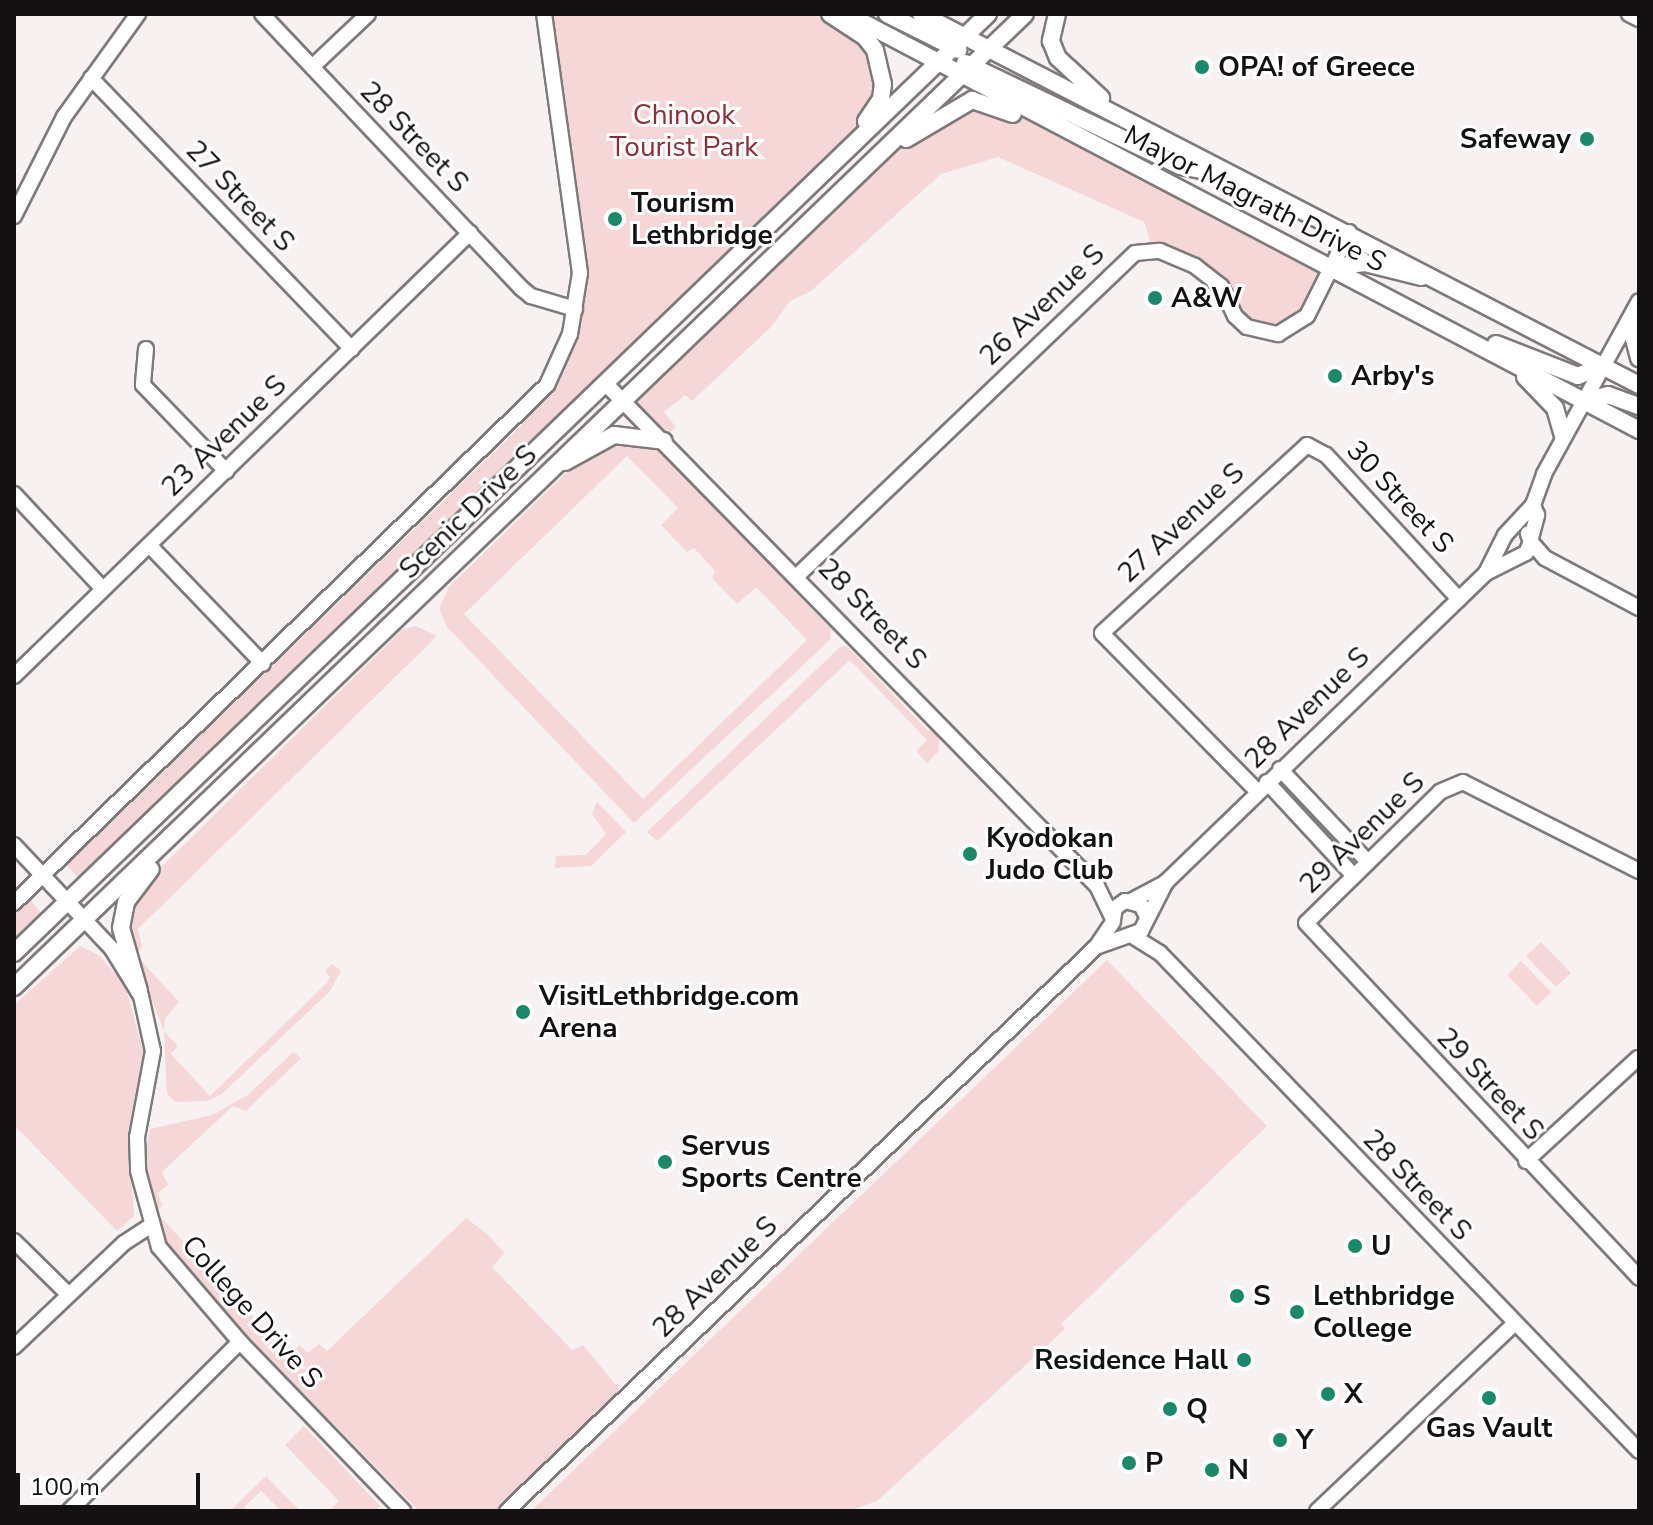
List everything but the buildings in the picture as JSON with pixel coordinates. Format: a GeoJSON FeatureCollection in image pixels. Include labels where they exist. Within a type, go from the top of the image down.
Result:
{"type":"FeatureCollection","features":[{"type":"Feature","properties":{"kind":"main road"},"geometry":{"type":"LineString","coordinates":[[830,14],[865,37],[875,50],[883,84],[873,113],[833,163]]}},
{"type":"Feature","properties":{"kind":"main road"},"geometry":{"type":"LineString","coordinates":[[847,14],[937,63],[951,59],[966,70],[1180,166],[1243,178]]}},
{"type":"Feature","properties":{"kind":"main road"},"geometry":{"type":"LineString","coordinates":[[887,14],[958,43],[988,49]]}},
{"type":"Feature","properties":{"kind":"main road"},"geometry":{"type":"LineString","coordinates":[[921,14],[958,43]]}},
{"type":"Feature","properties":{"kind":"main road","name":"Scenic Drive S"},"geometry":{"type":"LineString","coordinates":[[14,953],[988,14]]}},
{"type":"Feature","properties":{"kind":"main road","name":"Scenic Drive S"},"geometry":{"type":"LineString","coordinates":[[14,987],[621,399],[1025,14]]}},
{"type":"Feature","properties":{"kind":"main road"},"geometry":{"type":"LineString","coordinates":[[1057,14],[1051,41],[1058,58],[1070,73],[1134,123]]}},
{"type":"Feature","properties":{"kind":"main road","name":"Mayor Magrath Drive S"},"geometry":{"type":"LineString","coordinates":[[988,49],[1349,232],[1639,385]]}},
{"type":"Feature","properties":{"kind":"main road","name":"Mayor Magrath Drive S"},"geometry":{"type":"LineString","coordinates":[[966,70],[1113,155],[1333,267],[1639,430]]}},
{"type":"Feature","properties":{"kind":"main road"},"geometry":{"type":"LineString","coordinates":[[806,222],[915,132],[972,100],[1113,155]]}},
{"type":"Feature","properties":{"kind":"main road"},"geometry":{"type":"LineString","coordinates":[[1333,267],[1365,263],[1445,283]]}},
{"type":"Feature","properties":{"kind":"main road"},"geometry":{"type":"LineString","coordinates":[[1427,317],[1578,376],[1602,366]]}},
{"type":"Feature","properties":{"kind":"main road"},"geometry":{"type":"LineString","coordinates":[[1639,318],[1634,339],[1639,358]]}},
{"type":"Feature","properties":{"kind":"main road"},"geometry":{"type":"LineString","coordinates":[[1481,346],[1544,394],[1563,436]]}},
{"type":"Feature","properties":{"kind":"main road"},"geometry":{"type":"LineString","coordinates":[[1583,401],[1608,395],[1639,406]]}},
{"type":"Feature","properties":{"kind":"main road"},"geometry":{"type":"LineString","coordinates":[[543,475],[608,437],[664,441]]}},
{"type":"Feature","properties":{"kind":"main road"},"geometry":{"type":"LineString","coordinates":[[139,991],[121,928],[126,902],[262,750]]}},
{"type":"Feature","properties":{"kind":"street"},"geometry":{"type":"LineString","coordinates":[[14,216],[32,174],[91,78],[138,14]]}},
{"type":"Feature","properties":{"kind":"street","name":"28 Street S"},"geometry":{"type":"LineString","coordinates":[[262,14],[531,296],[575,309]]}},
{"type":"Feature","properties":{"kind":"street"},"geometry":{"type":"LineString","coordinates":[[312,67],[368,14]]}},
{"type":"Feature","properties":{"kind":"street"},"geometry":{"type":"LineString","coordinates":[[544,14],[574,206],[580,273],[575,309]]}},
{"type":"Feature","properties":{"kind":"street"},"geometry":{"type":"LineString","coordinates":[[1629,14],[1639,19]]}},
{"type":"Feature","properties":{"kind":"street","name":"27 Street S"},"geometry":{"type":"LineString","coordinates":[[91,78],[352,349]]}},
{"type":"Feature","properties":{"kind":"street","name":"26 Avenue S"},"geometry":{"type":"LineString","coordinates":[[798,575],[1135,253],[1173,254],[1210,275],[1235,316],[1263,333],[1293,328],[1307,316],[1349,232]]}},
{"type":"Feature","properties":{"kind":"street","name":"23 Avenue S"},"geometry":{"type":"LineString","coordinates":[[14,676],[470,233]]}},
{"type":"Feature","properties":{"kind":"street","name":"28 Avenue S"},"geometry":{"type":"LineString","coordinates":[[1486,573],[1508,532],[1517,528],[1533,505],[1563,436],[1639,301]]}},
{"type":"Feature","properties":{"kind":"street","name":"Scenic Drive S"},"geometry":{"type":"LineString","coordinates":[[14,903],[524,412],[560,361],[575,309]]}},
{"type":"Feature","properties":{"kind":"street"},"geometry":{"type":"LineString","coordinates":[[146,349],[143,385],[226,471]]}},
{"type":"Feature","properties":{"kind":"street","name":"28 Street S"},"geometry":{"type":"LineString","coordinates":[[605,383],[798,575],[1097,886]]}},
{"type":"Feature","properties":{"kind":"street","name":"30 Street S"},"geometry":{"type":"LineString","coordinates":[[1296,450],[1307,445],[1326,455],[1459,599]]}},
{"type":"Feature","properties":{"kind":"street","name":"27 Avenue S"},"geometry":{"type":"LineString","coordinates":[[1262,786],[1102,633],[1296,450]]}},
{"type":"Feature","properties":{"kind":"street"},"geometry":{"type":"LineString","coordinates":[[14,494],[103,589]]}},
{"type":"Feature","properties":{"kind":"street","name":"28 Avenue S"},"geometry":{"type":"LineString","coordinates":[[1166,882],[1486,573],[1526,547],[1537,515],[1533,505]]}},
{"type":"Feature","properties":{"kind":"street"},"geometry":{"type":"LineString","coordinates":[[1517,528],[1526,547]]}},
{"type":"Feature","properties":{"kind":"street"},"geometry":{"type":"LineString","coordinates":[[1504,544],[1526,547],[1639,608]]}},
{"type":"Feature","properties":{"kind":"street"},"geometry":{"type":"LineString","coordinates":[[150,546],[263,664]]}},
{"type":"Feature","properties":{"kind":"street"},"geometry":{"type":"LineString","coordinates":[[1280,769],[1368,862]]}},
{"type":"Feature","properties":{"kind":"street","name":"29 Avenue S"},"geometry":{"type":"LineString","coordinates":[[1306,923],[1455,783],[1470,782],[1639,871]]}},
{"type":"Feature","properties":{"kind":"street"},"geometry":{"type":"LineString","coordinates":[[1262,786],[1354,876]]}},
{"type":"Feature","properties":{"kind":"street","name":"College Drive S"},"geometry":{"type":"LineString","coordinates":[[14,845],[84,919],[139,991],[153,1051],[137,1137],[149,1227],[173,1268],[403,1511]]}},
{"type":"Feature","properties":{"kind":"street"},"geometry":{"type":"LineString","coordinates":[[1096,947],[1128,901],[1166,882]]}},
{"type":"Feature","properties":{"kind":"street"},"geometry":{"type":"LineString","coordinates":[[1096,947],[1128,935],[1146,920],[1166,882]]}},
{"type":"Feature","properties":{"kind":"street"},"geometry":{"type":"LineString","coordinates":[[1097,886],[1141,905],[1160,953]]}},
{"type":"Feature","properties":{"kind":"street"},"geometry":{"type":"LineString","coordinates":[[1097,886],[1113,919],[1128,935],[1160,953]]}},
{"type":"Feature","properties":{"kind":"street","name":"29 Street S"},"geometry":{"type":"LineString","coordinates":[[1306,923],[1639,1278]]}},
{"type":"Feature","properties":{"kind":"street","name":"28 Avenue S"},"geometry":{"type":"LineString","coordinates":[[507,1511],[1096,947]]}},
{"type":"Feature","properties":{"kind":"street","name":"28 Street S"},"geometry":{"type":"LineString","coordinates":[[1160,953],[1639,1451]]}},
{"type":"Feature","properties":{"kind":"street"},"geometry":{"type":"LineString","coordinates":[[1526,1161],[1638,1058]]}},
{"type":"Feature","properties":{"kind":"street"},"geometry":{"type":"LineString","coordinates":[[14,1347],[124,1243],[149,1227]]}},
{"type":"Feature","properties":{"kind":"street"},"geometry":{"type":"LineString","coordinates":[[14,1241],[68,1294]]}},
{"type":"Feature","properties":{"kind":"street"},"geometry":{"type":"LineString","coordinates":[[1317,1511],[1514,1324]]}},
{"type":"Feature","properties":{"kind":"street"},"geometry":{"type":"LineString","coordinates":[[69,1511],[240,1342]]}},
{"type":"Feature","properties":{"kind":"green space","name":"Chinook Tourist Park"},"geometry":{"type":"Polygon","coordinates":[[[552,14],[818,14],[852,33],[873,57],[877,86],[866,117],[81,880],[66,865],[516,431],[558,383],[575,338],[586,272],[552,14]]]}},
{"type":"Feature","properties":{"kind":"green space"},"geometry":{"type":"Polygon","coordinates":[[[963,103],[1012,114],[1113,155],[1333,267],[1293,328],[1247,327],[1221,286],[1152,247],[1144,222],[998,157],[941,174],[811,291],[790,301],[772,326],[692,401],[685,395],[664,412],[676,427],[662,440],[621,399],[902,142],[963,103]]]}},
{"type":"Feature","properties":{"kind":"green space"},"geometry":{"type":"Polygon","coordinates":[[[607,442],[637,442],[660,452],[831,629],[830,640],[634,823],[447,627],[439,608],[449,587],[579,460],[607,442]],[[627,456],[464,614],[643,799],[807,640],[756,587],[737,604],[712,578],[715,571],[694,548],[687,552],[661,525],[678,508],[627,456]]]}},
{"type":"Feature","properties":{"kind":"green space"},"geometry":{"type":"Polygon","coordinates":[[[416,626],[437,636],[138,929],[142,947],[136,955],[179,1002],[165,1018],[164,1031],[126,933],[133,895],[403,629],[416,626]]]}},
{"type":"Feature","properties":{"kind":"green space"},"geometry":{"type":"Polygon","coordinates":[[[847,646],[928,731],[933,728],[940,734],[938,752],[927,763],[916,751],[927,740],[850,660],[657,841],[647,832],[840,647],[847,646]]]}},
{"type":"Feature","properties":{"kind":"green space"},"geometry":{"type":"Polygon","coordinates":[[[597,802],[626,832],[591,866],[555,868],[556,856],[586,855],[606,834],[592,814],[597,802]]]}},
{"type":"Feature","properties":{"kind":"green space"},"geometry":{"type":"Polygon","coordinates":[[[30,900],[44,916],[14,945],[14,915],[30,900]]]}},
{"type":"Feature","properties":{"kind":"green space"},"geometry":{"type":"Polygon","coordinates":[[[1541,942],[1571,973],[1556,987],[1526,956],[1541,942]]]}},
{"type":"Feature","properties":{"kind":"green space"},"geometry":{"type":"Polygon","coordinates":[[[80,946],[100,956],[125,985],[144,1054],[128,1137],[134,1216],[117,1231],[14,1125],[14,1005],[80,946]]]}},
{"type":"Feature","properties":{"kind":"green space"},"geometry":{"type":"Polygon","coordinates":[[[1107,960],[1267,1126],[1061,1324],[1065,1329],[877,1501],[850,1511],[531,1511],[1107,960]]]}},
{"type":"Feature","properties":{"kind":"green space"},"geometry":{"type":"Polygon","coordinates":[[[1521,961],[1551,992],[1537,1006],[1507,975],[1521,961]]]}},
{"type":"Feature","properties":{"kind":"green space"},"geometry":{"type":"Polygon","coordinates":[[[332,964],[341,971],[330,991],[222,1094],[208,1101],[175,1102],[167,1094],[164,1031],[178,1046],[171,1054],[210,1096],[327,983],[330,977],[325,971],[332,964]]]}},
{"type":"Feature","properties":{"kind":"green space"},"geometry":{"type":"Polygon","coordinates":[[[293,1052],[301,1058],[246,1111],[233,1106],[162,1172],[168,1185],[158,1193],[162,1206],[156,1212],[288,1355],[300,1345],[308,1353],[319,1344],[327,1351],[466,1218],[486,1233],[505,1253],[492,1267],[572,1350],[583,1345],[619,1389],[616,1397],[495,1511],[419,1511],[187,1274],[157,1233],[143,1164],[150,1129],[212,1115],[248,1095],[293,1052]]]}},
{"type":"Feature","properties":{"kind":"green space"},"geometry":{"type":"Polygon","coordinates":[[[304,1426],[380,1506],[375,1511],[330,1510],[339,1501],[285,1445],[304,1426]]]}},
{"type":"Feature","properties":{"kind":"green space"},"geometry":{"type":"Polygon","coordinates":[[[266,1476],[300,1511],[281,1511],[261,1491],[244,1507],[247,1511],[230,1511],[266,1476]]]}},
{"type":"Feature","properties":{"kind":"place","name":"OPA! of Greece"},"geometry":{"type":"Point","coordinates":[1202,67]}},
{"type":"Feature","properties":{"kind":"place","name":"Safeway"},"geometry":{"type":"Point","coordinates":[1587,139]}},
{"type":"Feature","properties":{"kind":"place","name":"Tourism Lethbridge"},"geometry":{"type":"Point","coordinates":[615,219]}},
{"type":"Feature","properties":{"kind":"place","name":"A&W"},"geometry":{"type":"Point","coordinates":[1155,298]}},
{"type":"Feature","properties":{"kind":"place","name":"Arby's"},"geometry":{"type":"Point","coordinates":[1335,376]}},
{"type":"Feature","properties":{"kind":"place","name":"Kyodokan Judo Club"},"geometry":{"type":"Point","coordinates":[970,854]}},
{"type":"Feature","properties":{"kind":"place","name":"VisitLethbridge.com Arena"},"geometry":{"type":"Point","coordinates":[523,1012]}},
{"type":"Feature","properties":{"kind":"place","name":"Servus Sports Centre"},"geometry":{"type":"Point","coordinates":[665,1162]}},
{"type":"Feature","properties":{"kind":"place","name":"U"},"geometry":{"type":"Point","coordinates":[1355,1246]}},
{"type":"Feature","properties":{"kind":"place","name":"S"},"geometry":{"type":"Point","coordinates":[1237,1296]}},
{"type":"Feature","properties":{"kind":"place","name":"Lethbridge College"},"geometry":{"type":"Point","coordinates":[1297,1312]}},
{"type":"Feature","properties":{"kind":"place","name":"Residence Hall"},"geometry":{"type":"Point","coordinates":[1244,1360]}},
{"type":"Feature","properties":{"kind":"place","name":"X"},"geometry":{"type":"Point","coordinates":[1328,1394]}},
{"type":"Feature","properties":{"kind":"place","name":"Gas Vault"},"geometry":{"type":"Point","coordinates":[1489,1398]}},
{"type":"Feature","properties":{"kind":"place","name":"Q"},"geometry":{"type":"Point","coordinates":[1170,1409]}},
{"type":"Feature","properties":{"kind":"place","name":"Y"},"geometry":{"type":"Point","coordinates":[1280,1440]}},
{"type":"Feature","properties":{"kind":"place","name":"P"},"geometry":{"type":"Point","coordinates":[1129,1463]}},
{"type":"Feature","properties":{"kind":"place","name":"N"},"geometry":{"type":"Point","coordinates":[1212,1470]}}]}
